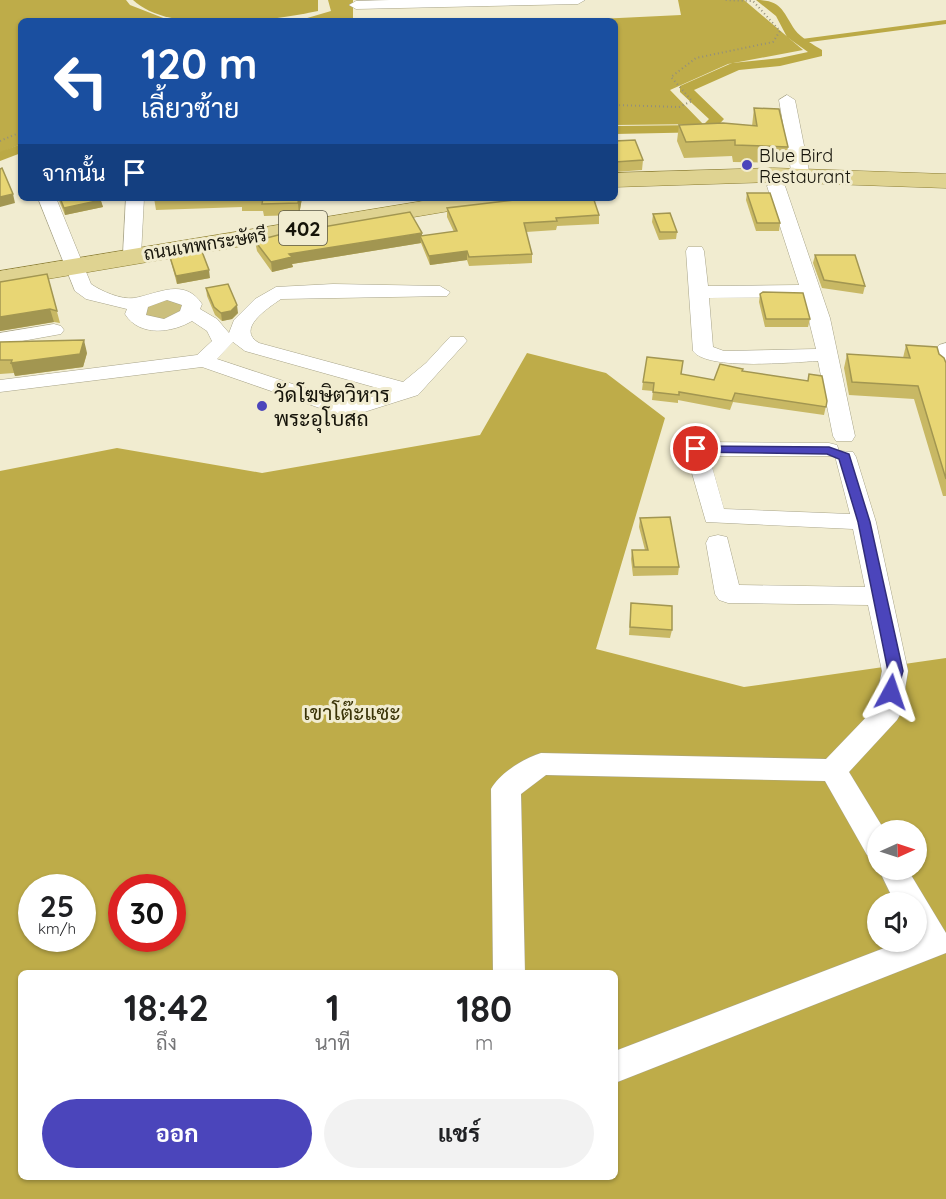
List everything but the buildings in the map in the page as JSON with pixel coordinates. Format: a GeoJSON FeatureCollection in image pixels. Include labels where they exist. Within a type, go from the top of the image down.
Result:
{"type":"FeatureCollection","features":[{"type":"Feature","properties":{"kind":"main road"},"geometry":{"type":"LineString","coordinates":[[618,180],[801,176],[946,181]]}},
{"type":"Feature","properties":{"kind":"main road"},"geometry":{"type":"LineString","coordinates":[[618,191],[777,186],[946,192]]}},
{"type":"Feature","properties":{"kind":"main road","name":"ถนนเทพกระษัตรี"},"geometry":{"type":"LineString","coordinates":[[0,279],[132,255],[466,201]]}},
{"type":"Feature","properties":{"kind":"main road","name":"ถนนเทพกระษัตรี"},"geometry":{"type":"LineString","coordinates":[[411,211],[504,201]]}},
{"type":"Feature","properties":{"kind":"street"},"geometry":{"type":"LineString","coordinates":[[356,5],[404,2],[578,0]]}},
{"type":"Feature","properties":{"kind":"street"},"geometry":{"type":"LineString","coordinates":[[787,100],[801,176]]}},
{"type":"Feature","properties":{"kind":"street"},"geometry":{"type":"LineString","coordinates":[[509,970],[506,789],[541,764],[832,770],[887,713],[895,671],[864,522],[839,448],[827,356],[811,291],[777,186]]}},
{"type":"Feature","properties":{"kind":"street"},"geometry":{"type":"LineString","coordinates":[[48,201],[82,287],[93,295],[137,306],[155,296],[174,294],[189,300],[192,304],[190,312],[176,322],[150,324],[138,319],[135,314],[137,306]]}},
{"type":"Feature","properties":{"kind":"street"},"geometry":{"type":"LineString","coordinates":[[132,255],[135,201]]}},
{"type":"Feature","properties":{"kind":"street"},"geometry":{"type":"LineString","coordinates":[[695,251],[703,351],[709,354],[827,356]]}},
{"type":"Feature","properties":{"kind":"street"},"geometry":{"type":"LineString","coordinates":[[410,390],[252,347],[243,342],[239,333],[241,324],[262,303],[279,292],[333,290],[440,292]]}},
{"type":"Feature","properties":{"kind":"street"},"geometry":{"type":"LineString","coordinates":[[698,292],[811,291]]}},
{"type":"Feature","properties":{"kind":"street"},"geometry":{"type":"LineString","coordinates":[[190,312],[211,323],[219,331],[223,342],[203,361]]}},
{"type":"Feature","properties":{"kind":"street"},"geometry":{"type":"LineString","coordinates":[[0,339],[54,330]]}},
{"type":"Feature","properties":{"kind":"street"},"geometry":{"type":"LineString","coordinates":[[0,386],[203,361],[325,403],[342,408],[357,408],[410,390],[439,363],[457,340]]}},
{"type":"Feature","properties":{"kind":"street"},"geometry":{"type":"LineString","coordinates":[[946,349],[946,365]]}},
{"type":"Feature","properties":{"kind":"street"},"geometry":{"type":"LineString","coordinates":[[325,403],[355,375]]}},
{"type":"Feature","properties":{"kind":"street"},"geometry":{"type":"LineString","coordinates":[[839,448],[696,449],[714,516],[864,522]]}},
{"type":"Feature","properties":{"kind":"street"},"geometry":{"type":"LineString","coordinates":[[718,543],[728,594],[879,596]]}},
{"type":"Feature","properties":{"kind":"street"},"geometry":{"type":"LineString","coordinates":[[832,770],[867,828]]}},
{"type":"Feature","properties":{"kind":"street"},"geometry":{"type":"LineString","coordinates":[[927,930],[935,943],[927,946]]}},
{"type":"Feature","properties":{"kind":"street"},"geometry":{"type":"LineString","coordinates":[[618,1066],[912,952]]}},
{"type":"Feature","properties":{"kind":"path"},"geometry":{"type":"LineString","coordinates":[[618,105],[679,107],[692,101],[671,77],[696,58],[773,42],[780,31],[752,1],[723,0]]}},
{"type":"Feature","properties":{"kind":"path"},"geometry":{"type":"LineString","coordinates":[[0,141],[18,133]]}},
{"type":"Feature","properties":{"kind":"shaded area"},"geometry":{"type":"Polygon","coordinates":[[[133,0],[318,0],[318,11],[274,18],[171,18],[150,11],[133,0]]]}},
{"type":"Feature","properties":{"kind":"shaded area"},"geometry":{"type":"Polygon","coordinates":[[[175,299],[185,308],[169,321],[149,320],[143,310],[155,300],[175,299]]]}},
{"type":"Feature","properties":{"kind":"green space"},"geometry":{"type":"Polygon","coordinates":[[[0,0],[126,0],[130,5],[163,18],[18,18],[18,145],[0,153],[0,0]]]}},
{"type":"Feature","properties":{"kind":"green space"},"geometry":{"type":"Polygon","coordinates":[[[328,0],[353,0],[353,18],[307,18],[331,11],[328,0]]]}},
{"type":"Feature","properties":{"kind":"green space"},"geometry":{"type":"Polygon","coordinates":[[[678,0],[744,0],[803,50],[728,64],[670,90],[703,124],[618,125],[618,18],[681,15],[678,0]]]}},
{"type":"Feature","properties":{"kind":"green space","name":"เขาโต๊ะแซะ"},"geometry":{"type":"Polygon","coordinates":[[[527,353],[606,373],[665,418],[596,649],[744,687],[946,658],[946,1199],[0,1199],[0,471],[117,448],[262,473],[480,435],[527,353]]]}},
{"type":"Feature","properties":{"kind":"waterway"},"geometry":{"type":"LineString","coordinates":[[618,130],[707,129],[717,119],[685,89],[736,66],[780,62],[818,53],[791,34],[781,14],[762,0]]}},
{"type":"Feature","properties":{"kind":"waterway"},"geometry":{"type":"LineString","coordinates":[[802,41],[946,22]]}},
{"type":"Feature","properties":{"kind":"waterway"},"geometry":{"type":"LineString","coordinates":[[0,157],[18,149]]}},
{"type":"Feature","properties":{"kind":"place","name":"Blue Bird Restaurant"},"geometry":{"type":"Point","coordinates":[747,165]}},
{"type":"Feature","properties":{"kind":"place","name":"วัดโฆษิตวิหาร พระอุโบสถ"},"geometry":{"type":"Point","coordinates":[262,406]}},
{"type":"Feature","properties":{"kind":"route"},"geometry":{"type":"LineString","coordinates":[[696,449],[829,450],[837,456],[845,457],[864,522],[895,671],[891,692]]}}]}
